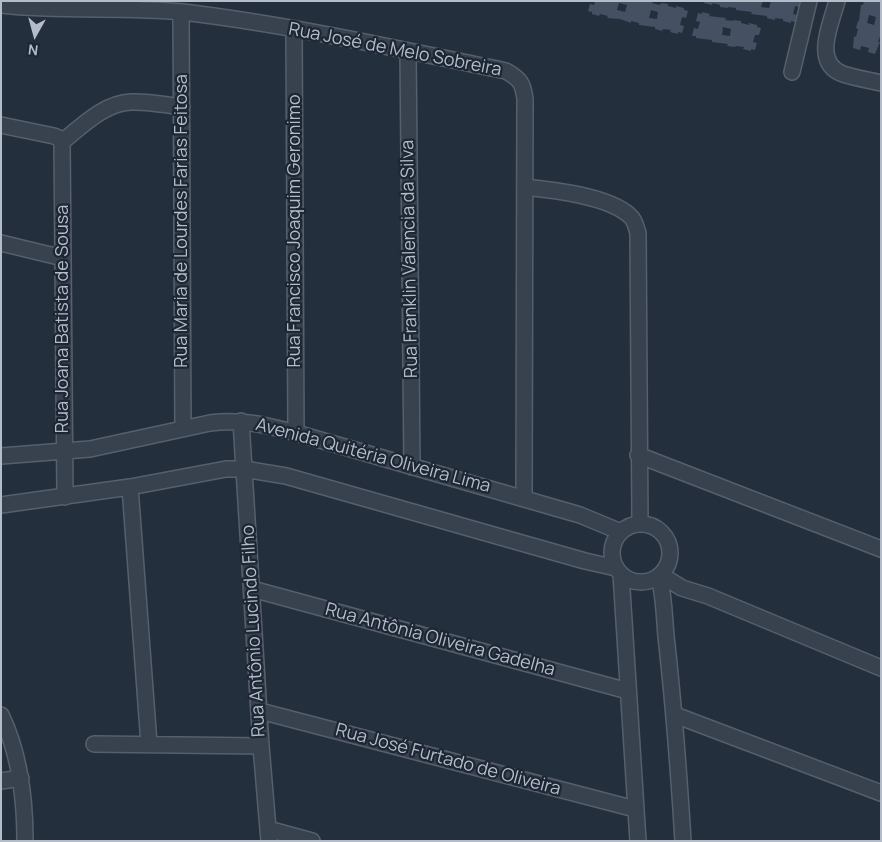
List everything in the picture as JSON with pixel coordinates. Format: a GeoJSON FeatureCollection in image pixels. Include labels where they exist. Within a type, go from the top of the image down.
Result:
{"type":"FeatureCollection","features":[{"type":"Feature","properties":{"kind":"street"},"geometry":{"type":"LineString","coordinates":[[792,72],[808,1]]}},
{"type":"Feature","properties":{"kind":"street"},"geometry":{"type":"LineString","coordinates":[[837,1],[825,45],[826,60],[835,70],[842,73],[881,83]]}},
{"type":"Feature","properties":{"kind":"street","name":"Rua José de Melo Sobreira"},"geometry":{"type":"LineString","coordinates":[[1,5],[26,8],[181,12],[408,51],[506,71],[517,77],[523,87],[525,99],[524,498]]}},
{"type":"Feature","properties":{"kind":"street","name":"Rua Maria de Lourdes Farias Feitosa"},"geometry":{"type":"LineString","coordinates":[[181,12],[183,429]]}},
{"type":"Feature","properties":{"kind":"street","name":"Rua Francisco Joaquim Geronimo"},"geometry":{"type":"LineString","coordinates":[[294,30],[296,432]]}},
{"type":"Feature","properties":{"kind":"street","name":"Rua Franklin Valencia da Silva"},"geometry":{"type":"LineString","coordinates":[[408,51],[412,467]]}},
{"type":"Feature","properties":{"kind":"street"},"geometry":{"type":"LineString","coordinates":[[1,125],[54,136],[61,139],[62,142],[92,117],[110,107],[130,102],[182,107]]}},
{"type":"Feature","properties":{"kind":"street","name":"Rua Joana Batista de Sousa"},"geometry":{"type":"LineString","coordinates":[[62,142],[64,497]]}},
{"type":"Feature","properties":{"kind":"street"},"geometry":{"type":"LineString","coordinates":[[524,187],[569,193],[606,202],[630,216],[636,224],[638,233],[638,455],[640,524]]}},
{"type":"Feature","properties":{"kind":"street"},"geometry":{"type":"LineString","coordinates":[[1,243],[63,258]]}},
{"type":"Feature","properties":{"kind":"street","name":"Avenida Quitéria Oliveira Lima"},"geometry":{"type":"LineString","coordinates":[[1,456],[64,452],[210,423],[241,421],[296,432],[580,514],[621,532]]}},
{"type":"Feature","properties":{"kind":"street","name":"Rua Antônio Lucindo Filho"},"geometry":{"type":"LineString","coordinates":[[241,421],[261,746],[269,835]]}},
{"type":"Feature","properties":{"kind":"street"},"geometry":{"type":"LineString","coordinates":[[638,455],[881,549]]}},
{"type":"Feature","properties":{"kind":"street"},"geometry":{"type":"LineString","coordinates":[[1,505],[130,487],[209,471],[244,469],[286,476],[585,561],[618,571],[630,580],[640,582],[650,581],[660,576],[667,567],[670,547],[666,538],[659,530],[640,524],[626,528],[621,532],[613,546],[612,554],[618,571],[638,841]]}},
{"type":"Feature","properties":{"kind":"street"},"geometry":{"type":"LineString","coordinates":[[130,487],[149,744]]}},
{"type":"Feature","properties":{"kind":"street"},"geometry":{"type":"LineString","coordinates":[[660,576],[682,588],[708,596],[881,668]]}},
{"type":"Feature","properties":{"kind":"street"},"geometry":{"type":"LineString","coordinates":[[660,576],[675,715],[685,840]]}},
{"type":"Feature","properties":{"kind":"street","name":"Rua Antônia Oliveira Gadelha"},"geometry":{"type":"LineString","coordinates":[[252,589],[628,691]]}},
{"type":"Feature","properties":{"kind":"street","name":"Rua José Furtado de Oliveira"},"geometry":{"type":"LineString","coordinates":[[260,711],[636,809]]}},
{"type":"Feature","properties":{"kind":"street"},"geometry":{"type":"LineString","coordinates":[[1,715],[10,732],[21,778],[25,841]]}},
{"type":"Feature","properties":{"kind":"street"},"geometry":{"type":"LineString","coordinates":[[675,715],[881,793]]}},
{"type":"Feature","properties":{"kind":"street"},"geometry":{"type":"LineString","coordinates":[[94,744],[261,746]]}},
{"type":"Feature","properties":{"kind":"street"},"geometry":{"type":"LineString","coordinates":[[1,781],[21,778]]}},
{"type":"Feature","properties":{"kind":"street"},"geometry":{"type":"LineString","coordinates":[[269,835],[312,841]]}},
{"type":"Feature","properties":{"kind":"building"},"geometry":{"type":"Polygon","coordinates":[[[595,1],[653,1],[652,3],[668,4],[668,6],[684,8],[684,10],[688,11],[686,18],[682,17],[680,25],[684,26],[682,33],[678,32],[678,34],[670,32],[671,30],[663,29],[662,31],[655,29],[655,27],[639,25],[639,23],[631,21],[631,23],[620,19],[607,18],[608,16],[600,14],[599,16],[592,14],[592,12],[588,11],[590,4],[594,5],[595,1]],[[619,3],[617,10],[625,12],[627,5],[619,3]],[[651,10],[649,18],[657,19],[658,12],[651,10]]]}},
{"type":"Feature","properties":{"kind":"building"},"geometry":{"type":"Polygon","coordinates":[[[705,1],[763,1],[761,7],[769,8],[771,1],[800,1],[799,7],[795,6],[793,14],[797,15],[795,22],[791,21],[791,23],[783,21],[783,19],[775,18],[775,20],[767,18],[767,16],[751,14],[752,12],[736,10],[736,8],[704,3],[705,1]]]}},
{"type":"Feature","properties":{"kind":"building"},"geometry":{"type":"Polygon","coordinates":[[[864,1],[881,1],[881,34],[875,54],[868,52],[869,48],[861,46],[860,50],[853,48],[861,5],[863,5],[864,1]],[[869,15],[867,23],[874,25],[876,17],[869,15]]]}},
{"type":"Feature","properties":{"kind":"building"},"geometry":{"type":"Polygon","coordinates":[[[702,12],[710,14],[709,16],[726,18],[725,20],[757,25],[757,27],[761,28],[759,35],[755,35],[753,42],[757,43],[755,50],[751,49],[751,51],[743,49],[744,47],[727,46],[728,44],[712,42],[712,40],[692,36],[694,28],[698,29],[700,22],[696,21],[698,13],[702,14],[702,12]],[[723,27],[722,35],[730,36],[731,29],[723,27]]]}}]}
